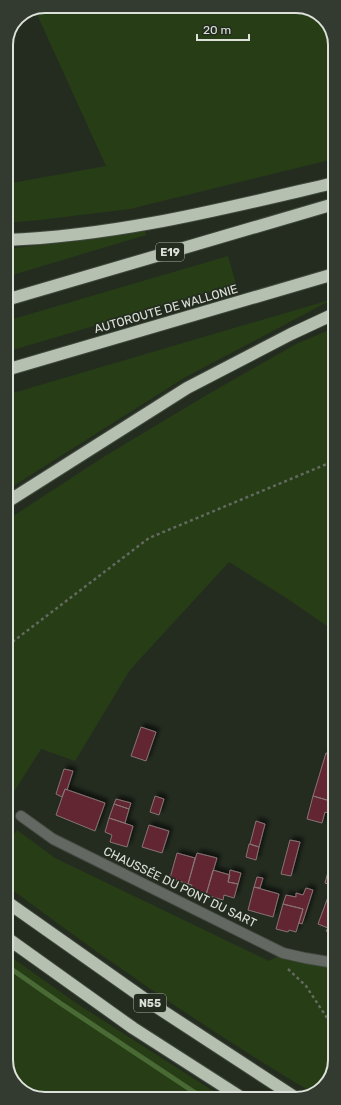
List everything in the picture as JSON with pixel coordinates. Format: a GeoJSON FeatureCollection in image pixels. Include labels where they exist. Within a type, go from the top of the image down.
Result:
{"type":"FeatureCollection","features":[{"type":"Feature","properties":{"kind":"highway"},"geometry":{"type":"LineString","coordinates":[[13,240],[113,230],[210,211],[328,184]]}},
{"type":"Feature","properties":{"kind":"highway","name":"E19"},"geometry":{"type":"LineString","coordinates":[[13,298],[328,206]]}},
{"type":"Feature","properties":{"kind":"highway","name":"AUTOROUTE DE WALLONIE"},"geometry":{"type":"LineString","coordinates":[[13,368],[328,276]]}},
{"type":"Feature","properties":{"kind":"highway"},"geometry":{"type":"LineString","coordinates":[[13,498],[186,388],[285,337],[328,317]]}},
{"type":"Feature","properties":{"kind":"highway","name":"N55"},"geometry":{"type":"LineString","coordinates":[[13,906],[149,1002],[287,1092]]}},
{"type":"Feature","properties":{"kind":"highway","name":"N55"},"geometry":{"type":"LineString","coordinates":[[13,942],[133,1028],[233,1092]]}},
{"type":"Feature","properties":{"kind":"street","name":"CHAUSSÉE DU PONT DU SART"},"geometry":{"type":"LineString","coordinates":[[18,820],[53,839],[283,953],[328,962]]}},
{"type":"Feature","properties":{"kind":"path"},"geometry":{"type":"LineString","coordinates":[[13,641],[149,538],[328,463]]}},
{"type":"Feature","properties":{"kind":"path"},"geometry":{"type":"LineString","coordinates":[[13,826],[18,820]]}},
{"type":"Feature","properties":{"kind":"green space"},"geometry":{"type":"Polygon","coordinates":[[[299,13],[309,15],[323,27],[327,36],[328,44],[328,160],[130,209],[13,222],[13,183],[106,166],[37,14],[299,13]]]}},
{"type":"Feature","properties":{"kind":"green space"},"geometry":{"type":"Polygon","coordinates":[[[145,231],[146,235],[13,275],[13,248],[145,231]]]}},
{"type":"Feature","properties":{"kind":"green space"},"geometry":{"type":"Polygon","coordinates":[[[228,256],[236,284],[13,350],[13,319],[228,256]]]}},
{"type":"Feature","properties":{"kind":"green space"},"geometry":{"type":"Polygon","coordinates":[[[328,300],[184,378],[13,486],[13,393],[328,300]]]}},
{"type":"Feature","properties":{"kind":"green space"},"geometry":{"type":"Polygon","coordinates":[[[328,331],[328,627],[288,599],[229,562],[130,670],[75,761],[41,749],[13,793],[13,516],[105,456],[296,344],[328,331]]]}},
{"type":"Feature","properties":{"kind":"green space"},"geometry":{"type":"Polygon","coordinates":[[[17,830],[55,858],[269,961],[279,956],[328,966],[328,1065],[321,1080],[314,1087],[308,1090],[273,1069],[157,994],[13,890],[13,836],[17,830]]]}},
{"type":"Feature","properties":{"kind":"green space"},"geometry":{"type":"Polygon","coordinates":[[[13,958],[76,1003],[215,1092],[42,1092],[32,1090],[18,1078],[14,1069],[13,958]]]}},
{"type":"Feature","properties":{"kind":"building"},"geometry":{"type":"Polygon","coordinates":[[[141,727],[156,732],[146,761],[131,756],[141,727]]]}},
{"type":"Feature","properties":{"kind":"building"},"geometry":{"type":"Polygon","coordinates":[[[326,753],[328,753],[327,800],[313,796],[326,753]]]}},
{"type":"Feature","properties":{"kind":"building"},"geometry":{"type":"Polygon","coordinates":[[[64,769],[73,771],[67,790],[65,789],[62,797],[56,794],[64,769]]]}},
{"type":"Feature","properties":{"kind":"building"},"geometry":{"type":"Polygon","coordinates":[[[65,789],[105,803],[95,831],[56,815],[65,789]]]}},
{"type":"Feature","properties":{"kind":"building"},"geometry":{"type":"Polygon","coordinates":[[[155,796],[164,799],[159,815],[150,812],[155,796]]]}},
{"type":"Feature","properties":{"kind":"building"},"geometry":{"type":"Polygon","coordinates":[[[313,796],[328,800],[328,813],[325,812],[322,823],[307,819],[313,796]]]}},
{"type":"Feature","properties":{"kind":"building"},"geometry":{"type":"Polygon","coordinates":[[[116,799],[131,803],[129,809],[114,804],[116,799]]]}},
{"type":"Feature","properties":{"kind":"building"},"geometry":{"type":"Polygon","coordinates":[[[114,804],[129,809],[125,823],[109,818],[114,804]]]}},
{"type":"Feature","properties":{"kind":"building"},"geometry":{"type":"Polygon","coordinates":[[[109,818],[133,826],[127,847],[110,842],[112,835],[105,832],[109,818]]]}},
{"type":"Feature","properties":{"kind":"building"},"geometry":{"type":"Polygon","coordinates":[[[256,821],[265,824],[259,847],[250,844],[256,821]]]}},
{"type":"Feature","properties":{"kind":"building"},"geometry":{"type":"Polygon","coordinates":[[[149,825],[169,831],[162,853],[142,847],[149,825]]]}},
{"type":"Feature","properties":{"kind":"building"},"geometry":{"type":"Polygon","coordinates":[[[290,840],[300,842],[291,876],[281,874],[290,840]]]}},
{"type":"Feature","properties":{"kind":"building"},"geometry":{"type":"Polygon","coordinates":[[[249,844],[259,847],[256,860],[246,857],[249,844]]]}},
{"type":"Feature","properties":{"kind":"building"},"geometry":{"type":"Polygon","coordinates":[[[177,853],[195,858],[188,884],[170,878],[177,853]]]}},
{"type":"Feature","properties":{"kind":"building"},"geometry":{"type":"Polygon","coordinates":[[[197,853],[217,858],[206,895],[190,891],[192,885],[188,884],[197,853]]]}},
{"type":"Feature","properties":{"kind":"building"},"geometry":{"type":"Polygon","coordinates":[[[213,870],[230,875],[228,882],[238,884],[234,898],[224,895],[223,900],[206,895],[213,870]]]}},
{"type":"Feature","properties":{"kind":"building"},"geometry":{"type":"Polygon","coordinates":[[[230,870],[241,873],[238,884],[228,882],[230,870]]]}},
{"type":"Feature","properties":{"kind":"building"},"geometry":{"type":"Polygon","coordinates":[[[328,872],[328,884],[325,883],[328,872]]]}},
{"type":"Feature","properties":{"kind":"building"},"geometry":{"type":"Polygon","coordinates":[[[257,877],[263,878],[260,888],[254,887],[257,877]]]}},
{"type":"Feature","properties":{"kind":"building"},"geometry":{"type":"Polygon","coordinates":[[[254,887],[279,894],[273,917],[248,910],[254,887]]]}},
{"type":"Feature","properties":{"kind":"building"},"geometry":{"type":"Polygon","coordinates":[[[306,888],[313,890],[302,924],[299,923],[303,909],[283,904],[286,895],[296,897],[296,893],[303,895],[306,888]]]}},
{"type":"Feature","properties":{"kind":"building"},"geometry":{"type":"Polygon","coordinates":[[[328,897],[328,928],[318,924],[328,897]]]}},
{"type":"Feature","properties":{"kind":"building"},"geometry":{"type":"Polygon","coordinates":[[[283,904],[303,909],[296,932],[276,929],[283,904]]]}},
{"type":"Feature","properties":{"kind":"waterway"},"geometry":{"type":"LineString","coordinates":[[13,970],[194,1092]]}}]}
